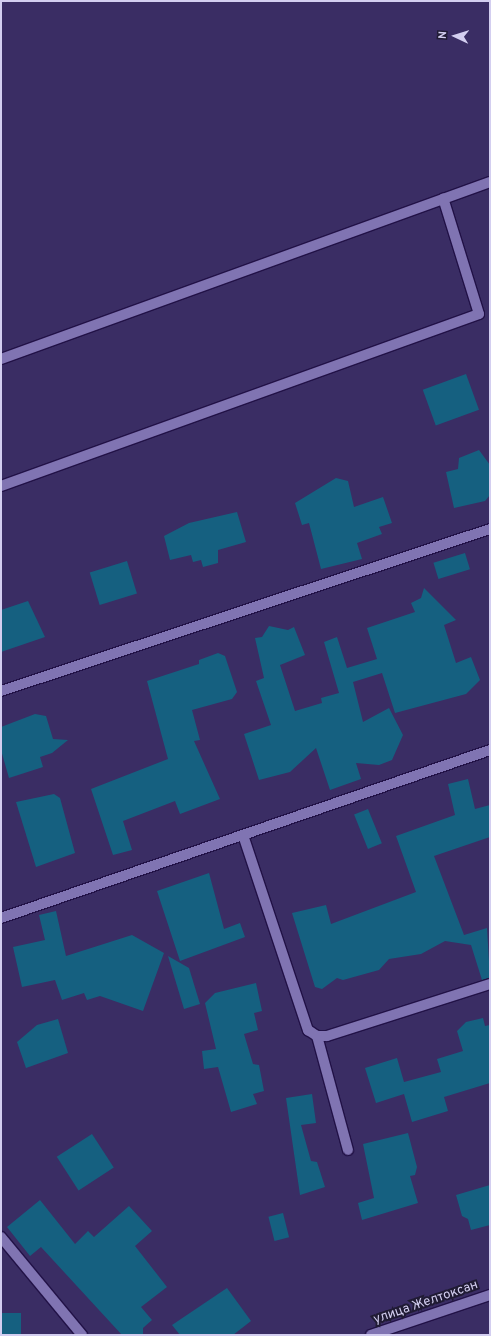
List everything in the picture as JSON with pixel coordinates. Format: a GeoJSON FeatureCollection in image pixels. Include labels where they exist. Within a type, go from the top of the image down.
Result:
{"type":"FeatureCollection","features":[{"type":"Feature","properties":{"kind":"street"},"geometry":{"type":"LineString","coordinates":[[1,359],[490,182]]}},
{"type":"Feature","properties":{"kind":"street"},"geometry":{"type":"LineString","coordinates":[[1,486],[479,314],[443,198]]}},
{"type":"Feature","properties":{"kind":"street"},"geometry":{"type":"LineString","coordinates":[[1,691],[490,529]]}},
{"type":"Feature","properties":{"kind":"street"},"geometry":{"type":"LineString","coordinates":[[1,918],[490,750]]}},
{"type":"Feature","properties":{"kind":"street"},"geometry":{"type":"LineString","coordinates":[[243,835],[302,1021],[317,1036],[348,1150]]}},
{"type":"Feature","properties":{"kind":"street"},"geometry":{"type":"LineString","coordinates":[[317,1036],[490,984]]}},
{"type":"Feature","properties":{"kind":"street"},"geometry":{"type":"LineString","coordinates":[[1,1237],[82,1335]]}},
{"type":"Feature","properties":{"kind":"street","name":"улица Желтоксан"},"geometry":{"type":"LineString","coordinates":[[371,1335],[490,1295]]}},
{"type":"Feature","properties":{"kind":"building"},"geometry":{"type":"Polygon","coordinates":[[[466,374],[479,410],[436,425],[423,390],[466,374]]]}},
{"type":"Feature","properties":{"kind":"building"},"geometry":{"type":"Polygon","coordinates":[[[479,450],[490,465],[490,495],[485,501],[454,508],[446,472],[458,469],[459,458],[479,450]]]}},
{"type":"Feature","properties":{"kind":"building"},"geometry":{"type":"Polygon","coordinates":[[[336,478],[348,481],[354,507],[383,497],[392,523],[379,527],[382,534],[357,543],[362,559],[321,569],[309,523],[302,525],[295,503],[336,478]]]}},
{"type":"Feature","properties":{"kind":"building"},"geometry":{"type":"Polygon","coordinates":[[[237,512],[246,542],[218,550],[218,563],[203,567],[201,560],[193,562],[191,555],[170,560],[164,536],[189,523],[237,512]]]}},
{"type":"Feature","properties":{"kind":"building"},"geometry":{"type":"Polygon","coordinates":[[[465,553],[470,569],[438,579],[433,563],[465,553]]]}},
{"type":"Feature","properties":{"kind":"building"},"geometry":{"type":"Polygon","coordinates":[[[127,561],[137,594],[100,605],[90,572],[127,561]]]}},
{"type":"Feature","properties":{"kind":"building"},"geometry":{"type":"Polygon","coordinates":[[[424,588],[456,620],[444,625],[456,663],[471,657],[480,680],[466,694],[395,713],[382,673],[353,682],[363,722],[389,708],[403,735],[392,760],[379,765],[356,763],[361,779],[330,790],[316,748],[290,772],[259,780],[244,734],[271,725],[256,681],[264,678],[255,638],[262,637],[269,626],[288,630],[294,627],[305,655],[280,665],[295,711],[322,703],[321,698],[339,693],[324,642],[337,637],[347,668],[377,659],[367,628],[415,612],[411,603],[421,598],[424,588]]]}},
{"type":"Feature","properties":{"kind":"building"},"geometry":{"type":"Polygon","coordinates":[[[28,601],[45,637],[1,652],[1,610],[28,601]]]}},
{"type":"Feature","properties":{"kind":"building"},"geometry":{"type":"Polygon","coordinates":[[[218,653],[225,656],[237,692],[232,699],[192,710],[200,740],[194,741],[220,799],[180,814],[175,801],[123,821],[132,850],[113,855],[91,789],[168,759],[147,681],[199,664],[199,660],[218,653]]]}},
{"type":"Feature","properties":{"kind":"building"},"geometry":{"type":"Polygon","coordinates":[[[35,714],[46,716],[53,739],[68,740],[52,753],[40,757],[43,767],[9,778],[1,750],[1,727],[35,714]]]}},
{"type":"Feature","properties":{"kind":"building"},"geometry":{"type":"Polygon","coordinates":[[[468,779],[475,809],[490,805],[490,837],[434,856],[464,935],[487,928],[490,978],[482,980],[471,945],[445,941],[421,954],[389,959],[379,970],[343,980],[337,978],[322,989],[315,987],[292,913],[326,905],[331,924],[416,892],[396,836],[455,815],[448,784],[468,779]]]}},
{"type":"Feature","properties":{"kind":"building"},"geometry":{"type":"Polygon","coordinates":[[[54,794],[60,798],[75,853],[36,867],[16,802],[54,794]]]}},
{"type":"Feature","properties":{"kind":"building"},"geometry":{"type":"Polygon","coordinates":[[[368,809],[382,843],[368,849],[354,815],[368,809]]]}},
{"type":"Feature","properties":{"kind":"building"},"geometry":{"type":"Polygon","coordinates":[[[209,873],[224,929],[240,923],[245,937],[180,961],[157,891],[209,873]]]}},
{"type":"Feature","properties":{"kind":"building"},"geometry":{"type":"Polygon","coordinates":[[[56,911],[66,956],[132,935],[164,953],[143,1011],[100,996],[87,1000],[84,993],[62,1000],[55,980],[22,987],[13,947],[45,940],[39,915],[56,911]]]}},
{"type":"Feature","properties":{"kind":"building"},"geometry":{"type":"Polygon","coordinates":[[[168,956],[189,968],[200,1004],[184,1009],[168,956]]]}},
{"type":"Feature","properties":{"kind":"building"},"geometry":{"type":"Polygon","coordinates":[[[256,983],[262,1011],[254,1013],[258,1030],[244,1034],[253,1064],[259,1065],[264,1091],[253,1094],[257,1104],[231,1112],[218,1067],[204,1069],[202,1051],[216,1049],[205,1003],[215,993],[256,983]]]}},
{"type":"Feature","properties":{"kind":"building"},"geometry":{"type":"Polygon","coordinates":[[[483,1018],[485,1026],[490,1025],[490,1083],[444,1097],[448,1111],[412,1122],[404,1094],[376,1103],[365,1068],[397,1058],[404,1082],[441,1072],[437,1059],[463,1051],[457,1031],[466,1022],[483,1018]]]}},
{"type":"Feature","properties":{"kind":"building"},"geometry":{"type":"Polygon","coordinates":[[[58,1019],[68,1053],[26,1068],[17,1042],[37,1025],[58,1019]]]}},
{"type":"Feature","properties":{"kind":"building"},"geometry":{"type":"Polygon","coordinates":[[[312,1094],[316,1123],[301,1125],[311,1161],[317,1162],[325,1187],[300,1195],[286,1098],[312,1094]]]}},
{"type":"Feature","properties":{"kind":"building"},"geometry":{"type":"Polygon","coordinates":[[[408,1133],[417,1167],[415,1175],[410,1176],[418,1203],[362,1220],[358,1203],[374,1198],[363,1144],[408,1133]]]}},
{"type":"Feature","properties":{"kind":"building"},"geometry":{"type":"Polygon","coordinates":[[[92,1134],[114,1168],[79,1190],[57,1157],[92,1134]]]}},
{"type":"Feature","properties":{"kind":"building"},"geometry":{"type":"Polygon","coordinates":[[[490,1185],[490,1225],[471,1230],[468,1219],[462,1216],[456,1195],[490,1185]]]}},
{"type":"Feature","properties":{"kind":"building"},"geometry":{"type":"Polygon","coordinates":[[[40,1200],[75,1244],[88,1231],[94,1237],[129,1206],[152,1231],[135,1246],[167,1287],[141,1307],[152,1320],[143,1328],[143,1334],[122,1335],[41,1247],[30,1256],[7,1227],[40,1200]]]}},
{"type":"Feature","properties":{"kind":"building"},"geometry":{"type":"Polygon","coordinates":[[[283,1213],[289,1237],[274,1241],[268,1217],[283,1213]]]}},
{"type":"Feature","properties":{"kind":"building"},"geometry":{"type":"Polygon","coordinates":[[[227,1288],[251,1321],[233,1335],[180,1335],[172,1325],[227,1288]]]}},
{"type":"Feature","properties":{"kind":"building"},"geometry":{"type":"Polygon","coordinates":[[[1,1313],[21,1313],[21,1335],[1,1335],[1,1313]]]}}]}
